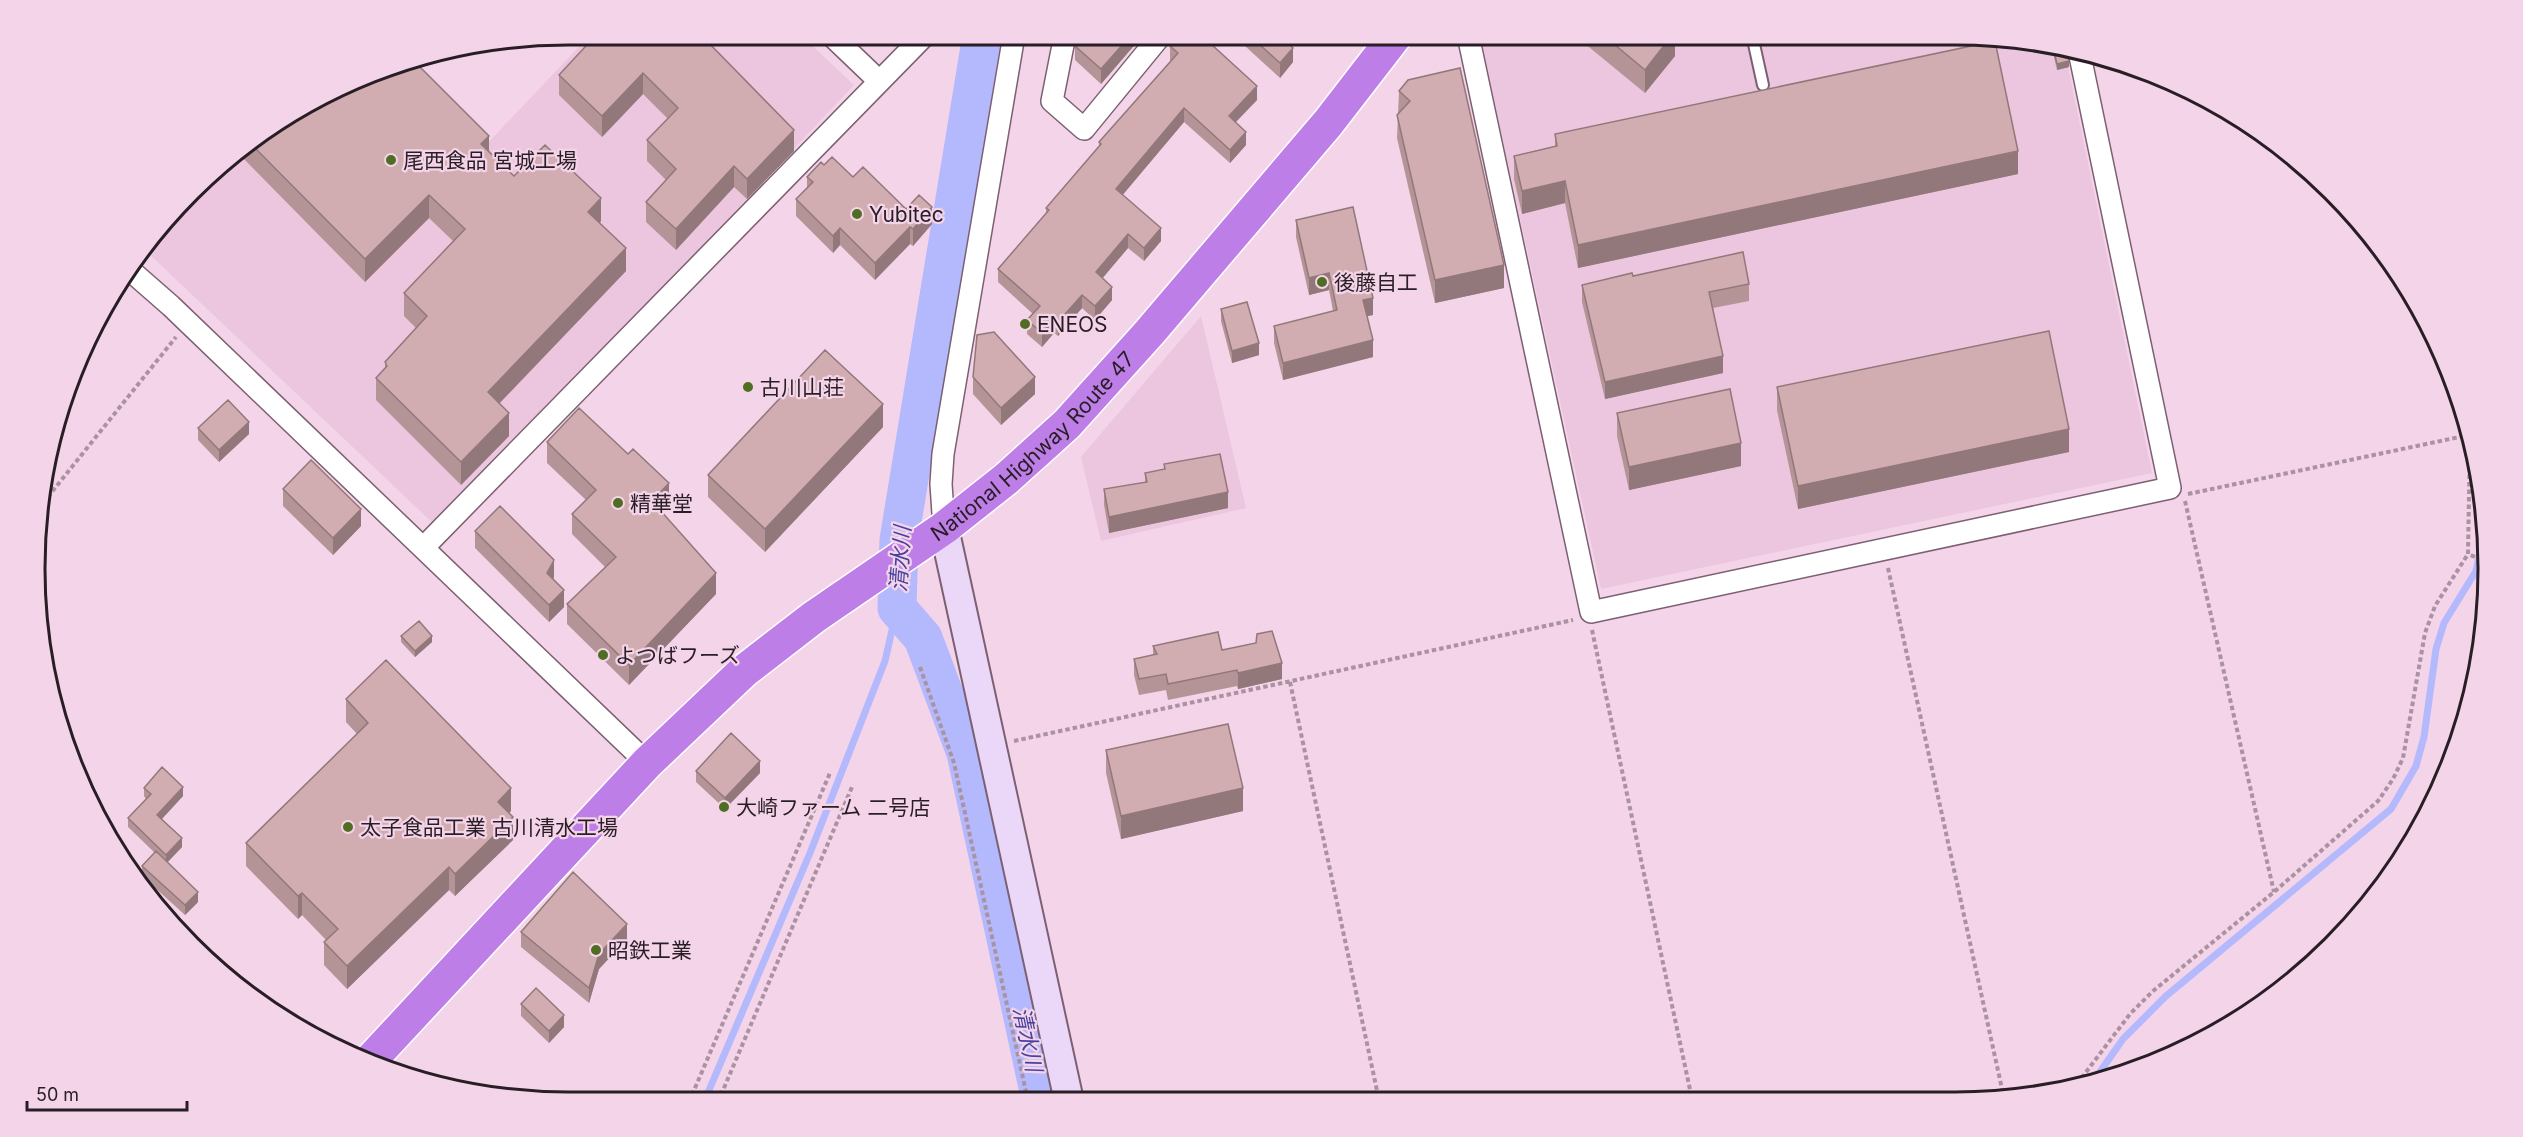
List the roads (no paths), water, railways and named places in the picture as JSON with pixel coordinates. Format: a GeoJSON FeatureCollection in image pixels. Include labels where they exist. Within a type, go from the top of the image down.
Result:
{"type":"FeatureCollection","features":[{"type":"Feature","properties":{"kind":"highway","name":"National Highway Route 47"},"geometry":{"type":"LineString","coordinates":[[376,1055],[647,763],[744,671],[814,617],[940,530],[1006,479],[1066,424],[1149,333],[1312,141],[1387,45]]}},
{"type":"Feature","properties":{"kind":"street"},"geometry":{"type":"LineString","coordinates":[[842,45],[879,81]]}},
{"type":"Feature","properties":{"kind":"street"},"geometry":{"type":"LineString","coordinates":[[423,548],[914,45]]}},
{"type":"Feature","properties":{"kind":"street"},"geometry":{"type":"LineString","coordinates":[[1012,45],[943,454],[940,530],[993,745],[1067,1092]]}},
{"type":"Feature","properties":{"kind":"street"},"geometry":{"type":"LineString","coordinates":[[1063,45],[1052,101],[1084,129],[1152,45]]}},
{"type":"Feature","properties":{"kind":"street"},"geometry":{"type":"LineString","coordinates":[[1470,45],[1590,614],[2170,488],[2081,61]]}},
{"type":"Feature","properties":{"kind":"street"},"geometry":{"type":"LineString","coordinates":[[135,275],[647,763]]}},
{"type":"Feature","properties":{"kind":"lane"},"geometry":{"type":"LineString","coordinates":[[1754,45],[1763,85]]}},
{"type":"Feature","properties":{"kind":"waterway","name":"清水川"},"geometry":{"type":"LineString","coordinates":[[980,45],[899,540],[897,608],[923,638],[966,753],[1039,1092]]}},
{"type":"Feature","properties":{"kind":"waterway"},"geometry":{"type":"LineString","coordinates":[[2101,1071],[2123,1039],[2166,996],[2391,809],[2416,766],[2424,737],[2436,649],[2444,623],[2476,571],[2478,563]]}},
{"type":"Feature","properties":{"kind":"waterway"},"geometry":{"type":"LineString","coordinates":[[708,1092],[810,853],[885,661],[897,608]]}},
{"type":"Feature","properties":{"kind":"place","name":"尾西食品 宮城工場"},"geometry":{"type":"Point","coordinates":[391,160]}},
{"type":"Feature","properties":{"kind":"place","name":"Yubitec"},"geometry":{"type":"Point","coordinates":[857,214]}},
{"type":"Feature","properties":{"kind":"place","name":"後藤自工"},"geometry":{"type":"Point","coordinates":[1322,282]}},
{"type":"Feature","properties":{"kind":"place","name":"ENEOS"},"geometry":{"type":"Point","coordinates":[1025,324]}},
{"type":"Feature","properties":{"kind":"place","name":"古川山荘"},"geometry":{"type":"Point","coordinates":[748,387]}},
{"type":"Feature","properties":{"kind":"place","name":"精華堂"},"geometry":{"type":"Point","coordinates":[618,503]}},
{"type":"Feature","properties":{"kind":"place","name":"よつばフーズ"},"geometry":{"type":"Point","coordinates":[603,655]}},
{"type":"Feature","properties":{"kind":"place","name":"大崎ファーム 二号店"},"geometry":{"type":"Point","coordinates":[724,807]}},
{"type":"Feature","properties":{"kind":"place","name":"太子食品工業 古川清水工場"},"geometry":{"type":"Point","coordinates":[348,827]}},
{"type":"Feature","properties":{"kind":"place","name":"昭鉄工業"},"geometry":{"type":"Point","coordinates":[596,950]}}]}
